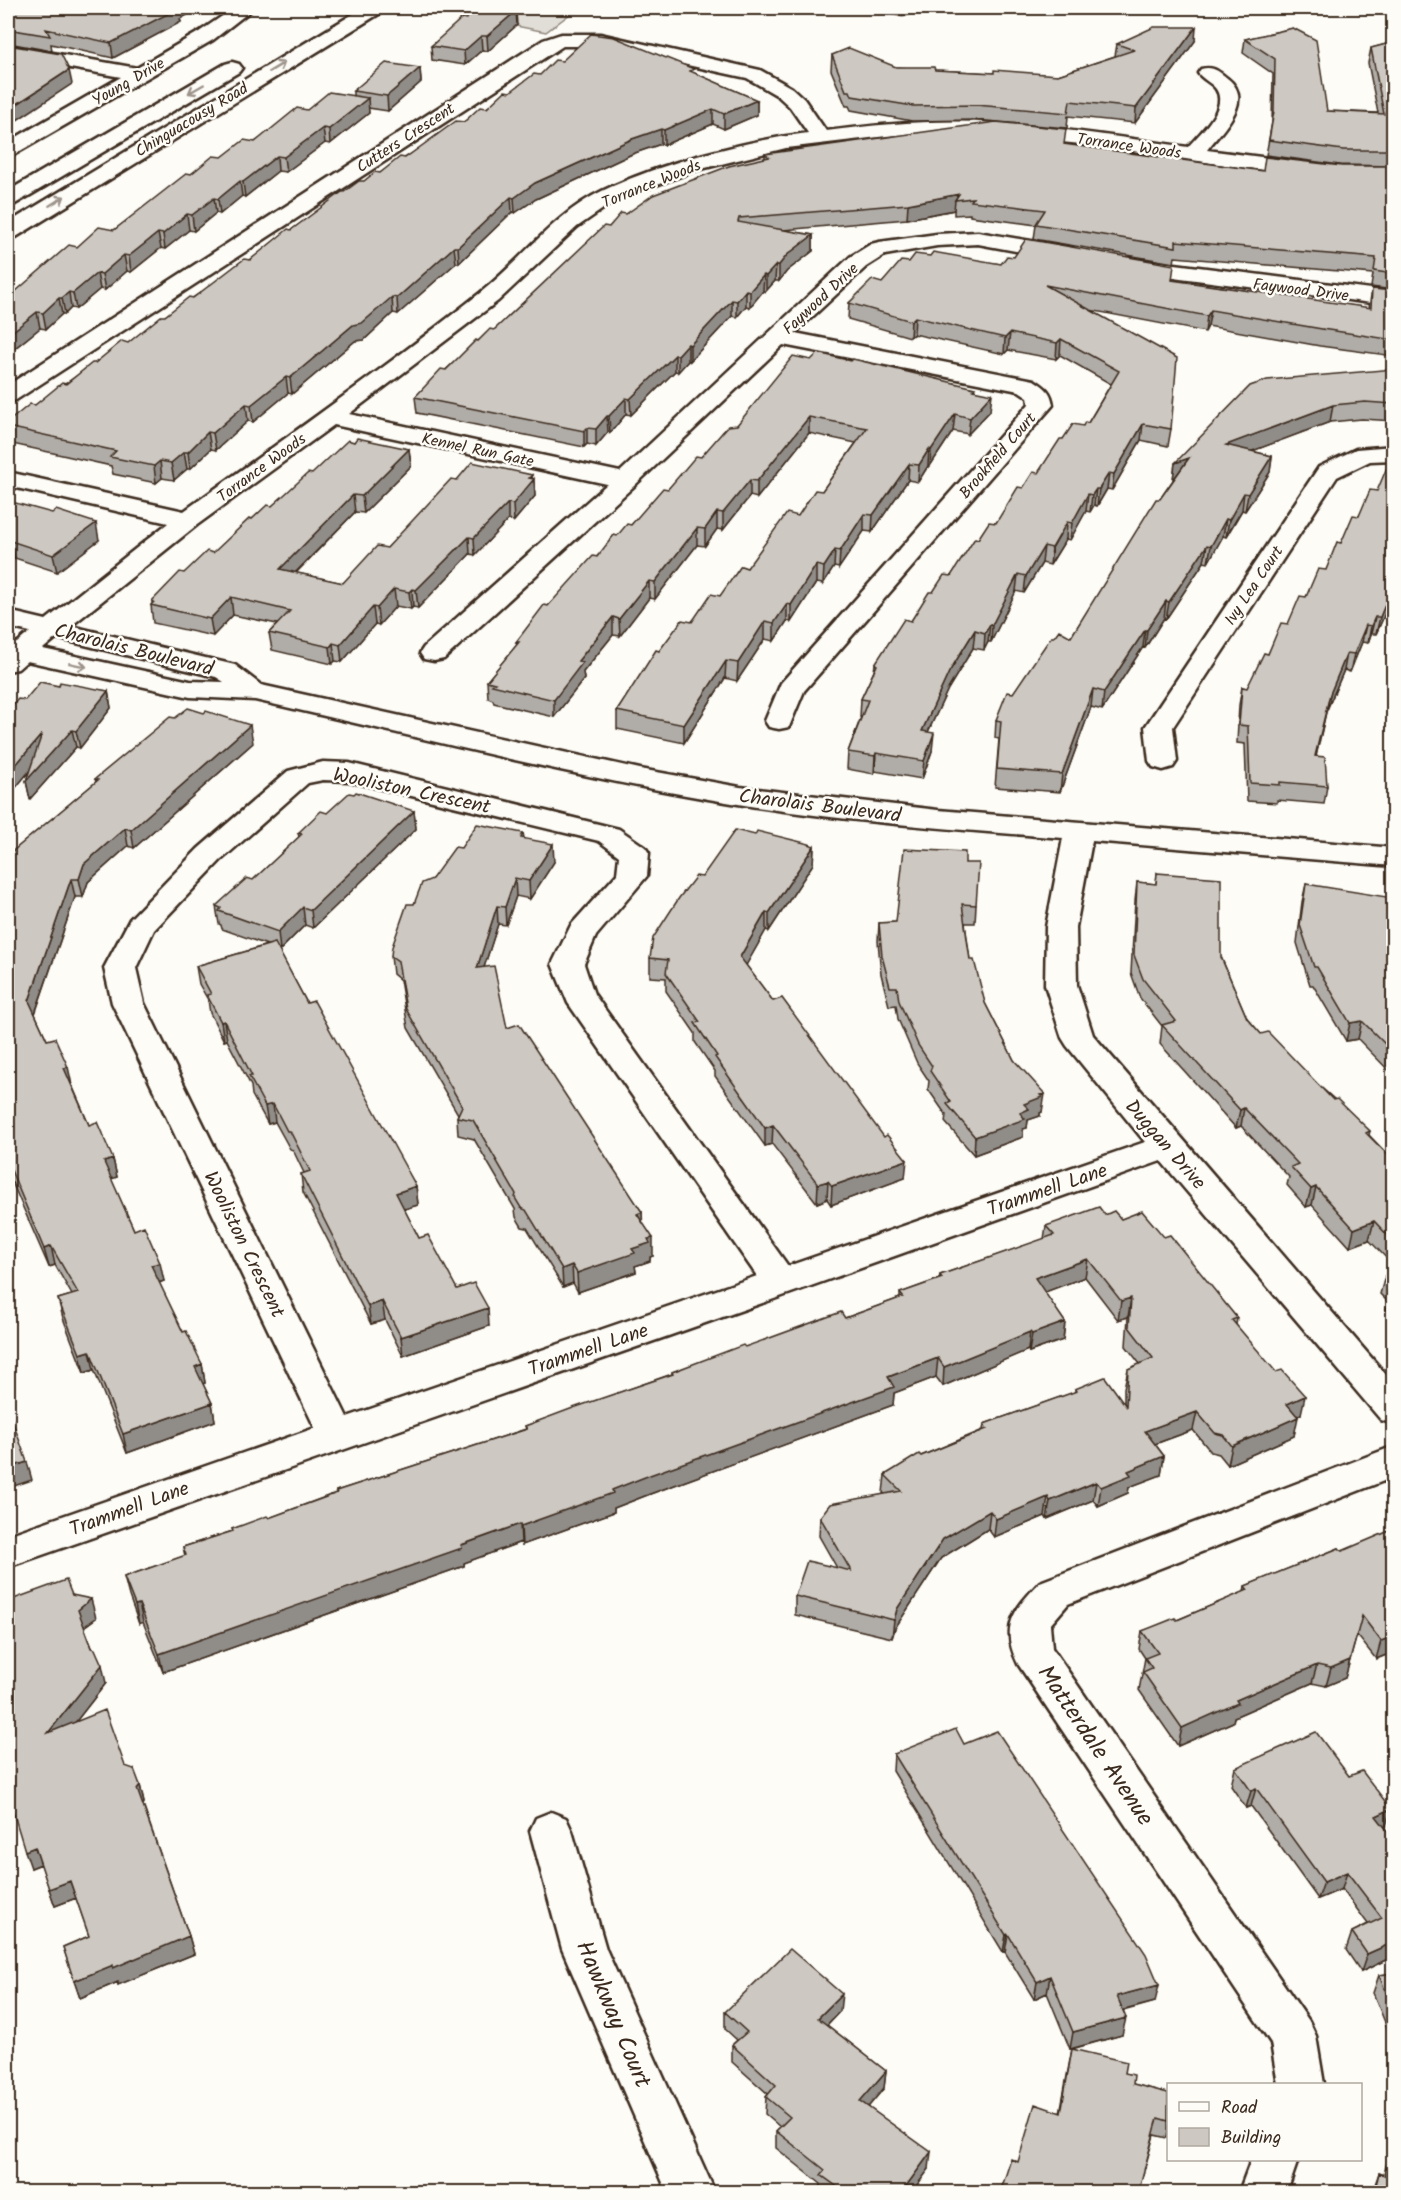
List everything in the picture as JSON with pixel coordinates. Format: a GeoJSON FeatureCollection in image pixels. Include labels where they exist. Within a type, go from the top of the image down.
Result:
{"type":"FeatureCollection","features":[{"type":"Feature","properties":{"kind":"street","name":"Young Drive"},"geometry":{"type":"LineString","coordinates":[[8,150],[206,36],[245,8]]}},
{"type":"Feature","properties":{"kind":"street","name":"Chinguacousy Road"},"geometry":{"type":"LineString","coordinates":[[8,232],[375,8]]}},
{"type":"Feature","properties":{"kind":"street","name":"Cutters Crescent"},"geometry":{"type":"LineString","coordinates":[[8,395],[530,56],[561,40],[600,40],[753,74],[785,92],[797,104],[821,138]]}},
{"type":"Feature","properties":{"kind":"street"},"geometry":{"type":"LineString","coordinates":[[8,51],[139,74]]}},
{"type":"Feature","properties":{"kind":"street","name":"Chinguacousy Road"},"geometry":{"type":"LineString","coordinates":[[8,200],[246,60]]}},
{"type":"Feature","properties":{"kind":"street"},"geometry":{"type":"LineString","coordinates":[[1193,154],[1227,111],[1230,100],[1225,86],[1208,73]]}},
{"type":"Feature","properties":{"kind":"street","name":"Torrance Woods"},"geometry":{"type":"LineString","coordinates":[[12,655],[51,628],[188,520],[330,417],[490,296],[569,222],[609,196],[690,165],[786,142],[895,129],[995,129],[1100,140],[1340,173],[1394,174]]}},
{"type":"Feature","properties":{"kind":"street","name":"Faywood Drive"},"geometry":{"type":"LineString","coordinates":[[434,653],[626,482],[858,262],[879,249],[937,240],[978,238],[1159,270],[1394,298]]}},
{"type":"Feature","properties":{"kind":"street","name":"Brookfield Court"},"geometry":{"type":"LineString","coordinates":[[778,337],[1026,385],[1040,394],[1041,405],[790,689],[779,721]]}},
{"type":"Feature","properties":{"kind":"street","name":"Kennel Run Gate"},"geometry":{"type":"LineString","coordinates":[[330,417],[626,482]]}},
{"type":"Feature","properties":{"kind":"street","name":"Ivy Lea Court"},"geometry":{"type":"LineString","coordinates":[[1163,761],[1159,728],[1328,472],[1365,454],[1394,453]]}},
{"type":"Feature","properties":{"kind":"street"},"geometry":{"type":"LineString","coordinates":[[8,479],[188,520]]}},
{"type":"Feature","properties":{"kind":"street","name":"Charolais Boulevard"},"geometry":{"type":"LineString","coordinates":[[8,619],[225,671],[255,692]]}},
{"type":"Feature","properties":{"kind":"street","name":"Charolais Boulevard"},"geometry":{"type":"LineString","coordinates":[[12,655],[190,689],[255,692],[640,778],[740,796],[938,819],[1394,856]]}},
{"type":"Feature","properties":{"kind":"street","name":"Wooliston Crescent"},"geometry":{"type":"LineString","coordinates":[[337,1434],[128,1003],[120,968],[141,926],[209,855],[298,777],[323,771],[349,772],[609,835],[634,853],[632,876],[582,932],[568,964],[579,996],[781,1283]]}},
{"type":"Feature","properties":{"kind":"street","name":"Duggan Drive"},"geometry":{"type":"LineString","coordinates":[[1079,831],[1061,927],[1061,985],[1078,1038],[1394,1410]]}},
{"type":"Feature","properties":{"kind":"street","name":"Trammell Lane"},"geometry":{"type":"LineString","coordinates":[[8,1551],[337,1434],[781,1283],[1168,1146]]}},
{"type":"Feature","properties":{"kind":"street","name":"Matterdale Avenue"},"geometry":{"type":"LineString","coordinates":[[1301,2083],[1293,2036],[1032,1652],[1030,1620],[1054,1593],[1394,1461]]}},
{"type":"Feature","properties":{"kind":"street","name":"Hawkway Court"},"geometry":{"type":"LineString","coordinates":[[551,1831],[584,1949],[691,2193]]}},
{"type":"Feature","properties":{"kind":"street"},"geometry":{"type":"LineString","coordinates":[[1263,2193],[1275,2161]]}},
{"type":"Feature","properties":{"kind":"shaded area"},"geometry":{"type":"Polygon","coordinates":[[[427,8],[578,8],[546,32],[427,8]]]}},
{"type":"Feature","properties":{"kind":"building"},"geometry":{"type":"Polygon","coordinates":[[[8,8],[179,8],[111,43],[46,29],[50,36],[8,29],[8,8]]]}},
{"type":"Feature","properties":{"kind":"building"},"geometry":{"type":"Polygon","coordinates":[[[479,8],[516,11],[487,36],[481,36],[464,51],[431,46],[462,18],[466,19],[479,8]]]}},
{"type":"Feature","properties":{"kind":"building"},"geometry":{"type":"Polygon","coordinates":[[[1154,27],[1196,27],[1136,108],[1070,101],[1068,113],[976,105],[913,106],[852,96],[850,91],[846,91],[832,55],[849,48],[896,67],[934,67],[935,70],[994,73],[994,70],[1058,75],[1134,50],[1117,44],[1154,27]]]}},
{"type":"Feature","properties":{"kind":"building"},"geometry":{"type":"Polygon","coordinates":[[[1293,28],[1316,40],[1327,111],[1384,114],[1371,48],[1394,42],[1394,150],[1343,150],[1269,140],[1274,111],[1275,59],[1245,39],[1293,28]]]}},
{"type":"Feature","properties":{"kind":"building"},"geometry":{"type":"Polygon","coordinates":[[[591,34],[614,37],[694,69],[690,71],[757,100],[724,114],[713,109],[664,130],[632,139],[535,183],[514,198],[511,197],[458,247],[454,247],[397,298],[392,297],[362,323],[353,325],[290,378],[286,377],[251,405],[246,404],[213,433],[208,432],[188,452],[184,452],[171,463],[160,461],[154,466],[110,457],[116,451],[8,427],[8,422],[30,404],[35,405],[62,383],[66,384],[122,341],[128,343],[161,316],[165,316],[189,297],[193,298],[244,259],[250,260],[288,229],[291,230],[342,192],[359,181],[364,181],[375,172],[380,173],[400,157],[405,158],[456,121],[464,122],[480,107],[487,108],[505,91],[510,92],[534,74],[540,75],[555,60],[562,61],[591,34]]]}},
{"type":"Feature","properties":{"kind":"building"},"geometry":{"type":"Polygon","coordinates":[[[8,45],[61,54],[69,70],[8,110],[8,45]]]}},
{"type":"Feature","properties":{"kind":"building"},"geometry":{"type":"Polygon","coordinates":[[[386,63],[420,68],[387,96],[353,91],[386,63]]]}},
{"type":"Feature","properties":{"kind":"building"},"geometry":{"type":"Polygon","coordinates":[[[329,92],[368,98],[329,129],[323,128],[284,157],[277,156],[218,199],[214,198],[192,215],[187,214],[163,234],[158,233],[129,256],[124,255],[102,274],[97,273],[73,293],[69,292],[59,298],[43,313],[37,312],[8,335],[8,298],[69,245],[77,247],[99,227],[114,230],[187,173],[191,174],[213,156],[222,157],[244,140],[255,142],[297,108],[307,110],[329,92]]]}},
{"type":"Feature","properties":{"kind":"building"},"geometry":{"type":"Polygon","coordinates":[[[996,122],[1066,129],[1064,144],[1263,171],[1265,157],[1342,166],[1394,166],[1394,274],[1374,271],[1376,258],[1176,241],[1176,247],[1036,224],[1045,210],[971,201],[973,198],[955,200],[959,194],[908,204],[739,218],[738,222],[813,235],[787,255],[766,276],[764,275],[750,291],[746,290],[737,301],[732,300],[690,345],[688,344],[678,355],[675,355],[630,399],[626,398],[596,429],[587,428],[584,431],[415,397],[441,369],[446,370],[476,340],[478,341],[490,329],[494,330],[604,226],[609,227],[621,213],[626,214],[653,195],[729,166],[769,157],[765,154],[996,122]]]}},
{"type":"Feature","properties":{"kind":"building"},"geometry":{"type":"Polygon","coordinates":[[[1026,239],[1174,265],[1172,280],[1371,308],[1372,289],[1394,291],[1394,340],[1211,310],[1207,316],[1045,285],[1177,358],[1171,429],[1143,424],[1114,474],[1109,473],[1099,489],[1096,489],[1092,495],[1088,494],[1072,523],[1067,522],[1052,548],[1044,546],[1026,576],[1018,574],[992,625],[990,624],[985,633],[975,630],[949,672],[922,731],[934,733],[924,761],[876,753],[875,756],[848,752],[868,700],[861,699],[877,665],[875,664],[904,619],[911,621],[929,592],[933,592],[944,575],[951,576],[975,538],[978,539],[989,522],[996,523],[1018,487],[1023,488],[1033,472],[1038,473],[1060,439],[1063,439],[1073,424],[1083,426],[1085,422],[1088,423],[1119,371],[1061,339],[1057,343],[1010,333],[1005,338],[915,317],[911,321],[849,303],[872,280],[882,283],[901,261],[909,262],[915,254],[930,256],[933,252],[1001,264],[1007,256],[1014,257],[1026,239]]]}},
{"type":"Feature","properties":{"kind":"building"},"geometry":{"type":"Polygon","coordinates":[[[818,353],[851,361],[853,359],[992,394],[970,418],[955,414],[919,465],[909,464],[873,515],[864,514],[840,551],[835,550],[824,567],[816,565],[791,605],[787,604],[774,623],[765,621],[738,663],[726,661],[684,725],[617,711],[656,650],[659,651],[682,620],[692,622],[711,594],[720,596],[741,566],[747,568],[787,513],[798,516],[815,490],[822,491],[867,428],[809,417],[757,481],[750,480],[723,513],[717,512],[705,529],[697,528],[655,582],[649,581],[619,619],[613,617],[578,661],[583,662],[554,700],[492,685],[495,683],[487,681],[519,642],[516,642],[544,605],[548,606],[593,556],[597,557],[614,535],[617,536],[627,524],[631,525],[663,488],[668,489],[696,456],[701,457],[728,426],[737,425],[793,356],[811,360],[818,353]]]}},
{"type":"Feature","properties":{"kind":"building"},"geometry":{"type":"Polygon","coordinates":[[[1394,369],[1394,404],[1365,402],[1333,405],[1226,445],[1272,456],[1248,494],[1244,493],[1229,520],[1226,519],[1211,546],[1207,545],[1169,602],[1166,601],[1145,630],[1104,692],[1093,689],[1062,774],[997,769],[1001,721],[996,720],[1007,692],[1013,693],[1051,637],[1054,637],[1059,630],[1071,637],[1156,499],[1160,499],[1189,458],[1175,463],[1250,386],[1267,380],[1394,369]]]}},
{"type":"Feature","properties":{"kind":"building"},"geometry":{"type":"Polygon","coordinates":[[[357,438],[409,449],[362,496],[353,495],[280,569],[343,583],[377,546],[387,548],[451,479],[457,480],[472,462],[532,475],[529,478],[534,479],[513,504],[508,503],[474,538],[469,537],[416,590],[412,589],[409,592],[394,589],[377,608],[373,607],[340,645],[333,643],[330,647],[269,633],[290,611],[231,597],[210,619],[151,605],[154,602],[152,601],[180,572],[184,573],[207,551],[213,553],[250,518],[252,519],[267,505],[272,506],[308,473],[312,474],[348,440],[354,442],[357,438]]]}},
{"type":"Feature","properties":{"kind":"building"},"geometry":{"type":"Polygon","coordinates":[[[1388,465],[1394,466],[1394,591],[1391,590],[1380,617],[1375,617],[1371,626],[1366,625],[1354,654],[1347,653],[1330,694],[1315,756],[1325,757],[1327,786],[1280,782],[1280,785],[1250,783],[1248,726],[1239,725],[1242,687],[1247,688],[1264,653],[1268,654],[1281,623],[1288,624],[1300,596],[1306,597],[1318,569],[1326,570],[1337,542],[1341,543],[1353,515],[1359,516],[1370,490],[1377,491],[1388,465]]]}},
{"type":"Feature","properties":{"kind":"building"},"geometry":{"type":"Polygon","coordinates":[[[8,501],[52,513],[56,510],[96,523],[53,555],[11,541],[8,544],[8,501]]]}},
{"type":"Feature","properties":{"kind":"building"},"geometry":{"type":"Polygon","coordinates":[[[40,682],[59,686],[60,682],[108,691],[76,731],[72,730],[26,781],[42,734],[8,774],[8,710],[18,699],[25,700],[40,682]]]}},
{"type":"Feature","properties":{"kind":"building"},"geometry":{"type":"Polygon","coordinates":[[[188,708],[204,713],[206,711],[250,725],[131,830],[125,828],[84,864],[79,879],[71,879],[29,1001],[47,1040],[55,1038],[68,1067],[64,1068],[89,1125],[97,1122],[113,1159],[104,1162],[134,1230],[144,1226],[160,1263],[151,1265],[183,1332],[186,1331],[202,1364],[195,1367],[212,1403],[123,1434],[90,1351],[80,1354],[58,1299],[78,1293],[51,1246],[44,1249],[8,1163],[8,855],[170,717],[175,718],[188,708]]]}},
{"type":"Feature","properties":{"kind":"building"},"geometry":{"type":"Polygon","coordinates":[[[356,792],[414,811],[311,910],[303,907],[278,932],[219,911],[221,908],[216,906],[247,878],[253,880],[302,834],[298,833],[321,811],[327,813],[349,793],[356,792]]]}},
{"type":"Feature","properties":{"kind":"building"},"geometry":{"type":"Polygon","coordinates":[[[477,824],[523,833],[521,838],[553,844],[529,881],[515,878],[505,907],[497,906],[477,968],[494,966],[507,1028],[519,1024],[642,1212],[637,1214],[653,1238],[648,1239],[650,1243],[632,1249],[635,1253],[577,1273],[572,1265],[562,1269],[526,1210],[521,1208],[515,1198],[516,1194],[473,1120],[457,1117],[462,1106],[406,1009],[398,961],[391,956],[407,904],[414,904],[422,883],[432,879],[455,847],[461,848],[477,824]]]}},
{"type":"Feature","properties":{"kind":"building"},"geometry":{"type":"Polygon","coordinates":[[[735,830],[755,835],[757,831],[814,846],[769,913],[766,912],[740,957],[773,1001],[782,998],[884,1137],[887,1135],[907,1160],[832,1186],[828,1181],[818,1184],[773,1125],[765,1128],[715,1057],[717,1056],[695,1023],[700,1022],[666,973],[668,960],[650,958],[653,938],[679,898],[696,876],[702,877],[735,830]]]}},
{"type":"Feature","properties":{"kind":"building"},"geometry":{"type":"Polygon","coordinates":[[[904,849],[965,852],[965,863],[979,863],[976,905],[962,904],[970,960],[974,960],[985,1003],[1014,1060],[1045,1094],[1024,1104],[1029,1109],[1020,1113],[1025,1119],[975,1137],[947,1104],[951,1102],[930,1071],[932,1066],[918,1045],[899,1001],[897,987],[890,987],[882,956],[879,923],[896,922],[904,849]]]}},
{"type":"Feature","properties":{"kind":"building"},"geometry":{"type":"Polygon","coordinates":[[[1157,873],[1221,878],[1221,957],[1247,1018],[1261,1034],[1268,1032],[1333,1100],[1337,1099],[1370,1131],[1366,1133],[1394,1161],[1394,1242],[1374,1221],[1354,1229],[1316,1187],[1311,1189],[1291,1167],[1298,1164],[1244,1108],[1240,1110],[1162,1025],[1176,1021],[1143,979],[1134,955],[1137,882],[1156,884],[1157,873]]]}},
{"type":"Feature","properties":{"kind":"building"},"geometry":{"type":"Polygon","coordinates":[[[1306,884],[1393,898],[1389,927],[1394,939],[1394,1053],[1362,1021],[1350,1023],[1317,967],[1314,967],[1300,925],[1306,884]]]}},
{"type":"Feature","properties":{"kind":"building"},"geometry":{"type":"Polygon","coordinates":[[[275,943],[307,1003],[314,1001],[416,1186],[396,1193],[419,1238],[428,1235],[457,1289],[474,1283],[488,1308],[401,1337],[382,1301],[368,1306],[301,1174],[310,1171],[290,1131],[287,1131],[273,1104],[265,1106],[224,1021],[221,1022],[207,995],[211,994],[196,966],[275,943]]]}},
{"type":"Feature","properties":{"kind":"building"},"geometry":{"type":"Polygon","coordinates":[[[1099,1207],[1105,1215],[1114,1211],[1121,1219],[1142,1211],[1164,1237],[1170,1235],[1237,1318],[1232,1320],[1276,1372],[1282,1370],[1305,1396],[1287,1404],[1298,1417],[1232,1446],[1223,1435],[1215,1433],[1197,1412],[1145,1431],[1164,1456],[1128,1471],[1131,1475],[1101,1487],[1096,1482],[1050,1501],[1048,1497],[996,1519],[990,1511],[943,1539],[897,1609],[894,1620],[795,1596],[807,1561],[851,1571],[820,1517],[830,1504],[901,1491],[885,1475],[919,1454],[921,1456],[987,1429],[984,1424],[1077,1391],[1075,1389],[1105,1377],[1126,1406],[1128,1369],[1153,1358],[1129,1327],[1131,1298],[1121,1301],[1088,1259],[1035,1278],[1065,1322],[1032,1334],[1030,1332],[944,1367],[938,1358],[888,1377],[894,1387],[650,1475],[612,1490],[613,1493],[461,1545],[462,1548],[159,1654],[139,1604],[135,1605],[124,1577],[186,1555],[183,1547],[233,1531],[232,1529],[267,1516],[269,1518],[337,1493],[336,1491],[527,1429],[525,1426],[673,1374],[672,1372],[743,1345],[745,1347],[841,1312],[845,1318],[903,1297],[900,1293],[942,1278],[940,1275],[1054,1235],[1046,1226],[1099,1207]]]}},
{"type":"Feature","properties":{"kind":"building"},"geometry":{"type":"Polygon","coordinates":[[[1394,1272],[1394,1284],[1385,1276],[1394,1272]]]}},
{"type":"Feature","properties":{"kind":"building"},"geometry":{"type":"Polygon","coordinates":[[[8,1408],[27,1462],[8,1468],[8,1408]]]}},
{"type":"Feature","properties":{"kind":"building"},"geometry":{"type":"Polygon","coordinates":[[[1394,1529],[1394,1636],[1381,1641],[1362,1616],[1350,1660],[1331,1668],[1317,1665],[1236,1700],[1238,1703],[1182,1728],[1143,1672],[1152,1668],[1145,1658],[1158,1653],[1142,1631],[1175,1618],[1177,1620],[1248,1590],[1245,1586],[1339,1548],[1342,1551],[1394,1529]]]}},
{"type":"Feature","properties":{"kind":"building"},"geometry":{"type":"Polygon","coordinates":[[[66,1580],[72,1595],[91,1599],[78,1610],[92,1648],[95,1649],[102,1665],[48,1733],[105,1710],[125,1766],[134,1769],[140,1785],[137,1789],[189,1936],[113,1968],[113,1965],[74,1981],[63,1947],[89,1936],[70,1881],[49,1889],[35,1847],[25,1851],[8,1795],[8,1601],[66,1580]]]}},
{"type":"Feature","properties":{"kind":"building"},"geometry":{"type":"Polygon","coordinates":[[[956,1729],[964,1744],[997,1731],[1146,1954],[1159,1985],[1117,1996],[1126,2018],[1073,2032],[1050,1976],[1037,1982],[894,1754],[956,1729]]]}},
{"type":"Feature","properties":{"kind":"building"},"geometry":{"type":"Polygon","coordinates":[[[1316,1732],[1349,1776],[1362,1771],[1391,1809],[1376,1816],[1394,1839],[1394,1942],[1367,1954],[1352,1932],[1382,1918],[1347,1872],[1324,1882],[1256,1788],[1251,1791],[1235,1768],[1316,1732]]]}},
{"type":"Feature","properties":{"kind":"building"},"geometry":{"type":"Polygon","coordinates":[[[790,1949],[842,1994],[818,2018],[886,2071],[860,2101],[931,2152],[901,2193],[846,2193],[821,2175],[825,2170],[776,2131],[790,2117],[766,2097],[776,2085],[732,2045],[747,2032],[725,2012],[790,1949]]]}},
{"type":"Feature","properties":{"kind":"building"},"geometry":{"type":"Polygon","coordinates":[[[1394,1973],[1394,2012],[1379,1975],[1394,1973]]]}},
{"type":"Feature","properties":{"kind":"building"},"geometry":{"type":"Polygon","coordinates":[[[1072,2049],[1127,2062],[1125,2073],[1134,2075],[1133,2084],[1167,2093],[1167,2121],[1158,2118],[1138,2193],[1000,2193],[1011,2159],[1018,2162],[1035,2104],[1061,2113],[1072,2049]]]}},
{"type":"Feature","properties":{"kind":"building"},"geometry":{"type":"Polygon","coordinates":[[[1394,2144],[1394,2193],[1374,2193],[1379,2173],[1387,2176],[1394,2144]]]}},
{"type":"Feature","properties":{"kind":"waterway"},"geometry":{"type":"LineString","coordinates":[[874,8],[903,14],[922,8]]}}]}
